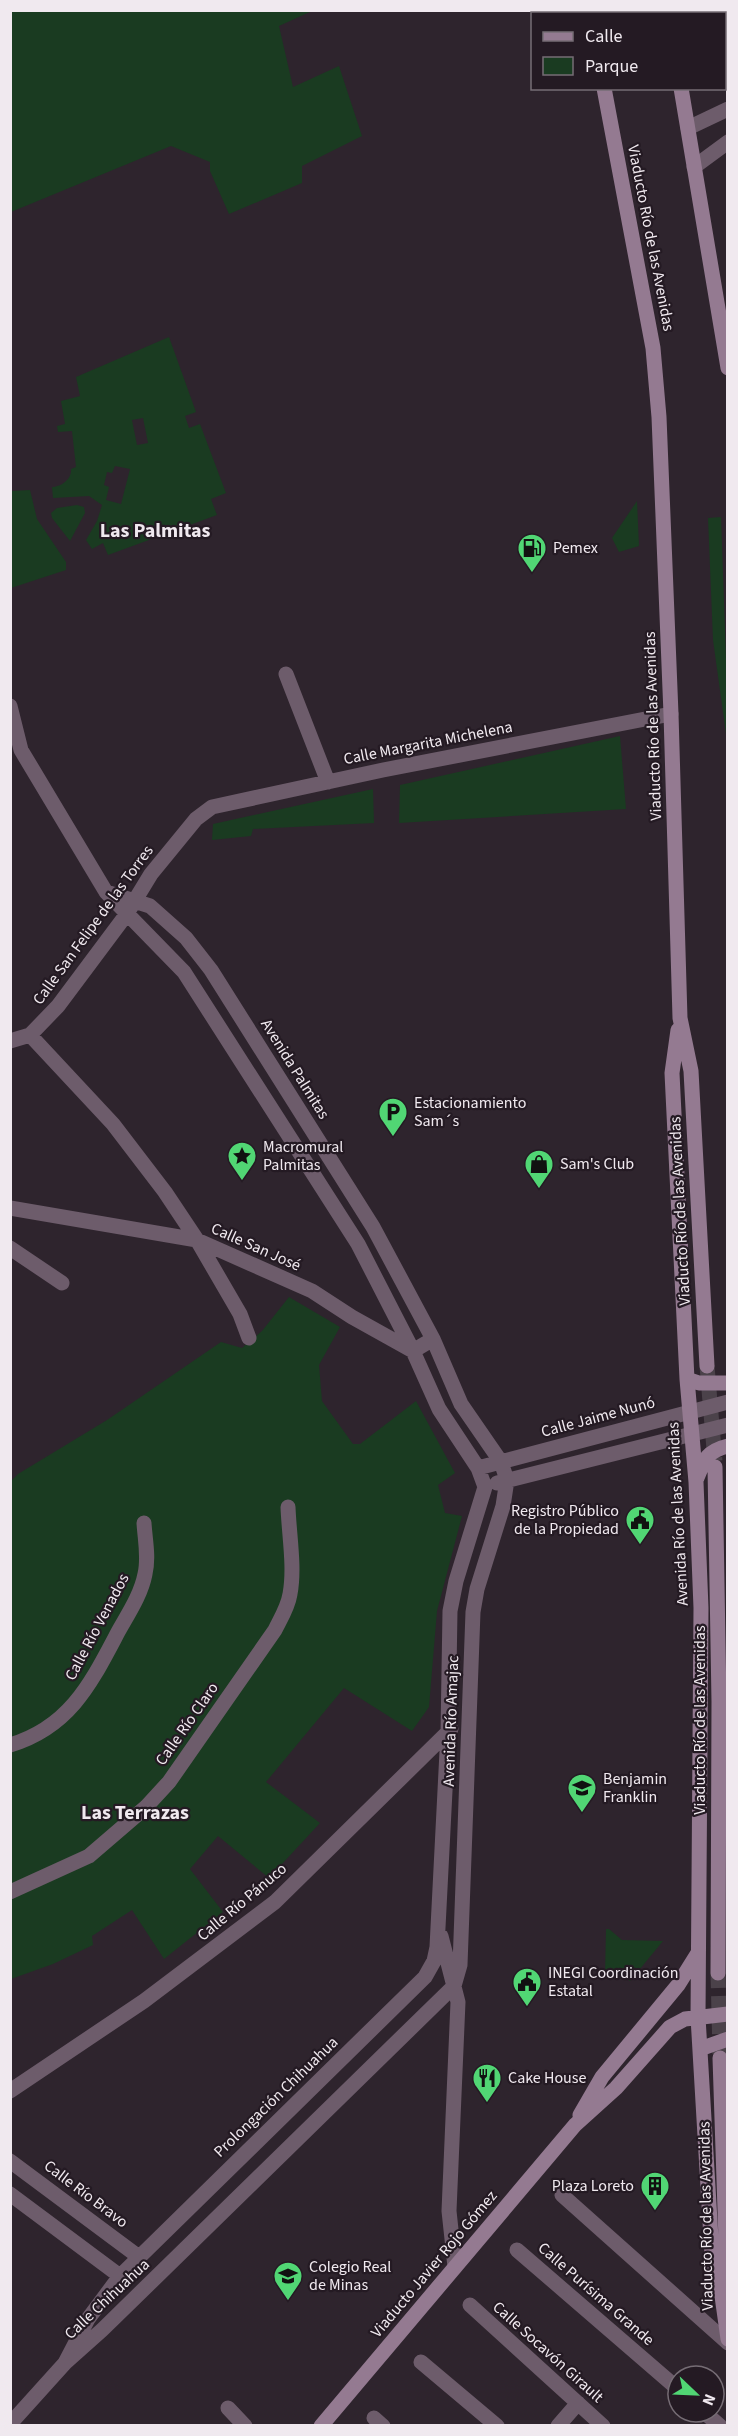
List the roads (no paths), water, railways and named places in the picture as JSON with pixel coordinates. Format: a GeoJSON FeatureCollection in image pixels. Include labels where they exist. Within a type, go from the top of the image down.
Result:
{"type":"FeatureCollection","features":[{"type":"Feature","properties":{"kind":"main road","name":"Viaducto Río de las Avenidas"},"geometry":{"type":"LineString","coordinates":[[604,90],[653,348],[659,417],[680,1018],[691,1071],[707,1366]]}},
{"type":"Feature","properties":{"kind":"main road"},"geometry":{"type":"LineString","coordinates":[[681,90],[728,368]]}},
{"type":"Feature","properties":{"kind":"main road","name":"Avenida Río de las Avenidas"},"geometry":{"type":"LineString","coordinates":[[680,1018],[672,1073],[687,1379],[696,1482],[701,1608],[698,2017],[713,2272],[722,2296]]}},
{"type":"Feature","properties":{"kind":"main road"},"geometry":{"type":"LineString","coordinates":[[687,1379],[699,1383],[728,1383]]}},
{"type":"Feature","properties":{"kind":"main road"},"geometry":{"type":"LineString","coordinates":[[696,1482],[705,1457],[728,1446]]}},
{"type":"Feature","properties":{"kind":"main road","name":"Viaducto Río de las Avenidas"},"geometry":{"type":"LineString","coordinates":[[715,1467],[719,1701],[718,1973]]}},
{"type":"Feature","properties":{"kind":"main road"},"geometry":{"type":"LineString","coordinates":[[719,1701],[701,1751],[719,1794]]}},
{"type":"Feature","properties":{"kind":"main road","name":"Viaducto Javier Rojo Gómez"},"geometry":{"type":"LineString","coordinates":[[574,2125],[602,2077],[678,1985],[699,1951]]}},
{"type":"Feature","properties":{"kind":"main road","name":"Viaducto Javier Rojo Gómez"},"geometry":{"type":"LineString","coordinates":[[321,2426],[574,2125],[616,2088],[670,2027],[685,2019],[728,2014]]}},
{"type":"Feature","properties":{"kind":"main road"},"geometry":{"type":"LineString","coordinates":[[700,2049],[728,2038]]}},
{"type":"Feature","properties":{"kind":"main road","name":"Viaducto Río de las Avenidas"},"geometry":{"type":"LineString","coordinates":[[720,2058],[727,2271],[722,2296],[728,2339]]}},
{"type":"Feature","properties":{"kind":"street"},"geometry":{"type":"LineString","coordinates":[[688,128],[728,109]]}},
{"type":"Feature","properties":{"kind":"street"},"geometry":{"type":"LineString","coordinates":[[694,167],[728,142]]}},
{"type":"Feature","properties":{"kind":"street"},"geometry":{"type":"LineString","coordinates":[[286,674],[328,782]]}},
{"type":"Feature","properties":{"kind":"street"},"geometry":{"type":"LineString","coordinates":[[10,706],[16,752],[106,892],[184,972],[358,1244],[413,1351],[439,1409],[478,1468],[485,1487],[728,1425]]}},
{"type":"Feature","properties":{"kind":"street","name":"Calle Margarita Michelena"},"geometry":{"type":"LineString","coordinates":[[196,819],[212,807],[671,714]]}},
{"type":"Feature","properties":{"kind":"street","name":"Calle San Felipe de las Torres"},"geometry":{"type":"LineString","coordinates":[[10,1041],[30,1035],[58,1006],[136,901],[151,874],[196,819]]}},
{"type":"Feature","properties":{"kind":"street","name":"Avenida Palmitas"},"geometry":{"type":"LineString","coordinates":[[106,892],[150,906],[186,938],[211,970],[373,1227],[433,1339],[461,1404],[501,1462]]}},
{"type":"Feature","properties":{"kind":"street"},"geometry":{"type":"LineString","coordinates":[[30,1035],[113,1124],[165,1192],[197,1240],[240,1314],[249,1338]]}},
{"type":"Feature","properties":{"kind":"street","name":"Calle San José"},"geometry":{"type":"LineString","coordinates":[[10,1208],[197,1240],[312,1291],[352,1317],[413,1351]]}},
{"type":"Feature","properties":{"kind":"street"},"geometry":{"type":"LineString","coordinates":[[10,1248],[62,1283]]}},
{"type":"Feature","properties":{"kind":"street"},"geometry":{"type":"LineString","coordinates":[[413,1351],[433,1339]]}},
{"type":"Feature","properties":{"kind":"street","name":"Calle Jaime Nunó"},"geometry":{"type":"LineString","coordinates":[[478,1468],[690,1410],[728,1402]]}},
{"type":"Feature","properties":{"kind":"street","name":"Avenida Río Amajac"},"geometry":{"type":"LineString","coordinates":[[454,1986],[460,1965],[473,1612],[477,1589],[503,1506],[507,1480],[501,1462]]}},
{"type":"Feature","properties":{"kind":"street","name":"Avenida Río Amajac"},"geometry":{"type":"LineString","coordinates":[[434,1961],[438,1947],[452,1597],[485,1487]]}},
{"type":"Feature","properties":{"kind":"street","name":"Calle Río Claro"},"geometry":{"type":"LineString","coordinates":[[10,1892],[89,1856],[146,1808],[169,1782],[275,1630],[285,1611],[290,1594],[291,1575],[288,1507]]}},
{"type":"Feature","properties":{"kind":"street","name":"Calle Río Venados"},"geometry":{"type":"LineString","coordinates":[[10,1745],[30,1738],[62,1718],[93,1679],[141,1587],[147,1557],[144,1523]]}},
{"type":"Feature","properties":{"kind":"street","name":"Calle Río Pánuco"},"geometry":{"type":"LineString","coordinates":[[10,2091],[144,2001],[275,1902],[470,1710]]}},
{"type":"Feature","properties":{"kind":"street","name":"Avenida Río Amajac"},"geometry":{"type":"LineString","coordinates":[[438,1925],[458,2002],[449,2211],[455,2267]]}},
{"type":"Feature","properties":{"kind":"street","name":"Prolongación Chihuahua"},"geometry":{"type":"LineString","coordinates":[[139,2257],[425,1977],[434,1961]]}},
{"type":"Feature","properties":{"kind":"street","name":"Calle Chihuahua"},"geometry":{"type":"LineString","coordinates":[[14,2416],[65,2363],[102,2331],[454,1986]]}},
{"type":"Feature","properties":{"kind":"street","name":"Calle Río Bravo"},"geometry":{"type":"LineString","coordinates":[[10,2161],[139,2257]]}},
{"type":"Feature","properties":{"kind":"street"},"geometry":{"type":"LineString","coordinates":[[10,2194],[120,2276]]}},
{"type":"Feature","properties":{"kind":"street"},"geometry":{"type":"LineString","coordinates":[[562,2195],[728,2343]]}},
{"type":"Feature","properties":{"kind":"street","name":"Calle Purísima Grande"},"geometry":{"type":"LineString","coordinates":[[517,2250],[666,2379]]}},
{"type":"Feature","properties":{"kind":"street","name":"Calle Chihuahua"},"geometry":{"type":"LineString","coordinates":[[65,2363],[88,2319],[120,2276],[139,2257]]}},
{"type":"Feature","properties":{"kind":"street","name":"Calle Socavón Girault"},"geometry":{"type":"LineString","coordinates":[[470,2305],[603,2426]]}},
{"type":"Feature","properties":{"kind":"street"},"geometry":{"type":"LineString","coordinates":[[421,2362],[497,2426]]}},
{"type":"Feature","properties":{"kind":"street"},"geometry":{"type":"LineString","coordinates":[[558,2426],[578,2403]]}},
{"type":"Feature","properties":{"kind":"street"},"geometry":{"type":"LineString","coordinates":[[228,2408],[245,2426]]}},
{"type":"Feature","properties":{"kind":"tunnel"},"geometry":{"type":"LineString","coordinates":[[707,1366],[715,1461]]}},
{"type":"Feature","properties":{"kind":"tunnel"},"geometry":{"type":"LineString","coordinates":[[718,1973],[720,2054]]}},
{"type":"Feature","properties":{"kind":"place","name":"Pemex"},"geometry":{"type":"Point","coordinates":[532,574]}},
{"type":"Feature","properties":{"kind":"place","name":"Estacionamiento Sam´s"},"geometry":{"type":"Point","coordinates":[393,1138]}},
{"type":"Feature","properties":{"kind":"place","name":"Macromural Palmitas"},"geometry":{"type":"Point","coordinates":[242,1182]}},
{"type":"Feature","properties":{"kind":"place","name":"Sam's Club"},"geometry":{"type":"Point","coordinates":[539,1190]}},
{"type":"Feature","properties":{"kind":"place","name":"Registro Público de la Propiedad"},"geometry":{"type":"Point","coordinates":[640,1546]}},
{"type":"Feature","properties":{"kind":"place","name":"Benjamin Franklin"},"geometry":{"type":"Point","coordinates":[582,1814]}},
{"type":"Feature","properties":{"kind":"place","name":"INEGI Coordinación Estatal"},"geometry":{"type":"Point","coordinates":[527,2008]}},
{"type":"Feature","properties":{"kind":"place","name":"Cake House"},"geometry":{"type":"Point","coordinates":[487,2104]}},
{"type":"Feature","properties":{"kind":"place","name":"Plaza Loreto"},"geometry":{"type":"Point","coordinates":[655,2212]}},
{"type":"Feature","properties":{"kind":"place","name":"Colegio Real de Minas"},"geometry":{"type":"Point","coordinates":[288,2302]}},
{"type":"Feature","properties":{"kind":"district","name":"Las Palmitas"},"geometry":{"type":"Point","coordinates":[155,531]}},
{"type":"Feature","properties":{"kind":"district","name":"Las Terrazas"},"geometry":{"type":"Point","coordinates":[135,1813]}}]}
